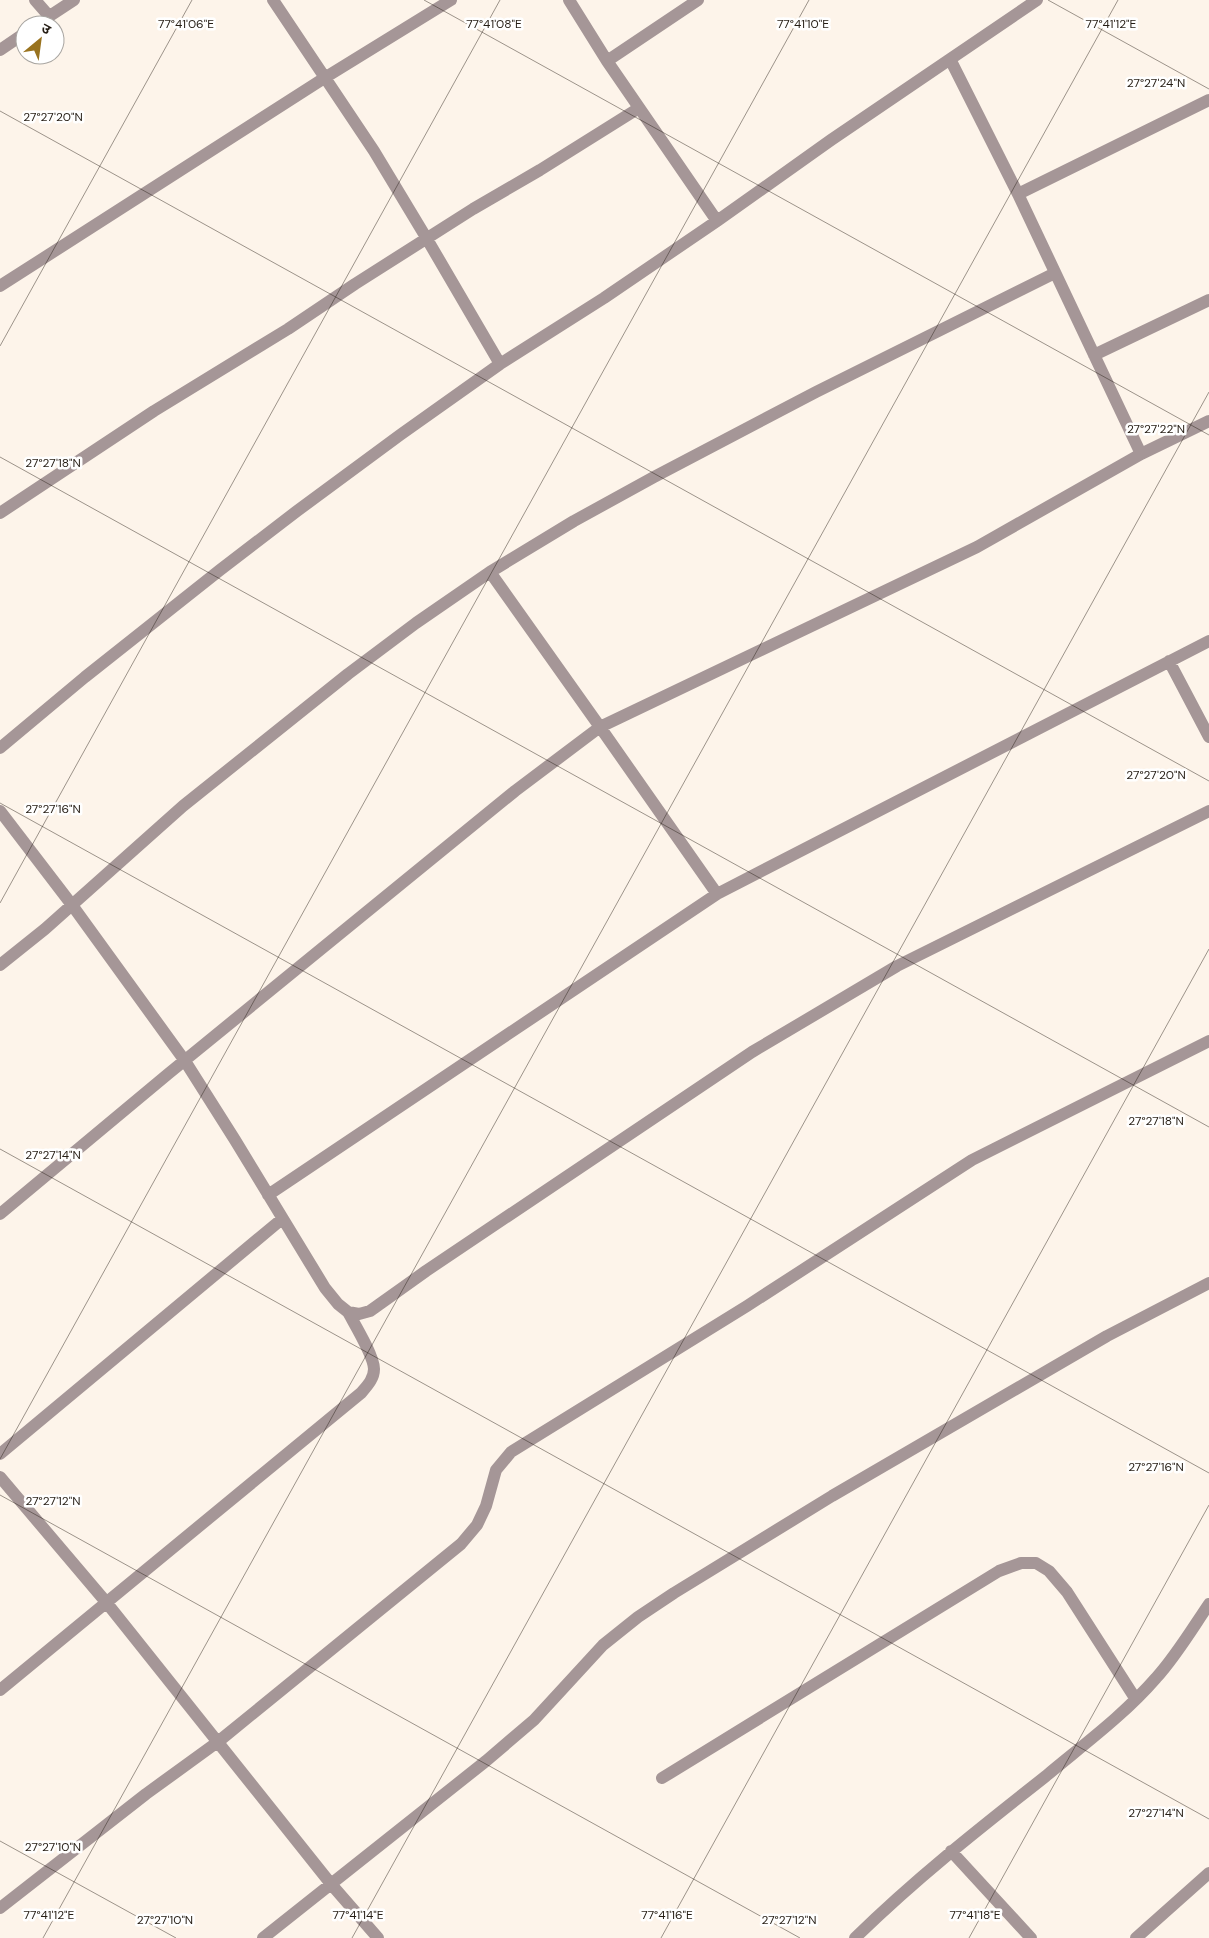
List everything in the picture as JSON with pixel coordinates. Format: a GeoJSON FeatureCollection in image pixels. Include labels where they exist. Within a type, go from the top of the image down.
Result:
{"type":"FeatureCollection","features":[{"type":"Feature","properties":{"kind":"street"},"geometry":{"type":"LineString","coordinates":[[35,0],[48,15]]}},
{"type":"Feature","properties":{"kind":"street"},"geometry":{"type":"LineString","coordinates":[[51,15],[74,0]]}},
{"type":"Feature","properties":{"kind":"street"},"geometry":{"type":"LineString","coordinates":[[273,0],[374,151],[500,364]]}},
{"type":"Feature","properties":{"kind":"street"},"geometry":{"type":"LineString","coordinates":[[0,286],[326,77],[450,0]]}},
{"type":"Feature","properties":{"kind":"street"},"geometry":{"type":"LineString","coordinates":[[569,0],[607,61],[717,221]]}},
{"type":"Feature","properties":{"kind":"street"},"geometry":{"type":"LineString","coordinates":[[607,61],[698,0]]}},
{"type":"Feature","properties":{"kind":"street"},"geometry":{"type":"LineString","coordinates":[[0,748],[154,622],[297,511],[500,364],[604,298],[1037,0]]}},
{"type":"Feature","properties":{"kind":"street"},"geometry":{"type":"LineString","coordinates":[[0,50],[15,40]]}},
{"type":"Feature","properties":{"kind":"street"},"geometry":{"type":"LineString","coordinates":[[950,59],[1018,194],[1142,454]]}},
{"type":"Feature","properties":{"kind":"street"},"geometry":{"type":"LineString","coordinates":[[1018,194],[1209,100]]}},
{"type":"Feature","properties":{"kind":"street"},"geometry":{"type":"LineString","coordinates":[[0,513],[154,411],[639,108]]}},
{"type":"Feature","properties":{"kind":"street"},"geometry":{"type":"LineString","coordinates":[[0,965],[72,905],[183,806],[348,674],[416,623],[490,572],[574,521],[654,477],[816,392],[1055,273]]}},
{"type":"Feature","properties":{"kind":"street"},"geometry":{"type":"LineString","coordinates":[[1094,355],[1209,300]]}},
{"type":"Feature","properties":{"kind":"street"},"geometry":{"type":"LineString","coordinates":[[0,1214],[514,791],[600,727],[977,547],[1142,454],[1209,421]]}},
{"type":"Feature","properties":{"kind":"street"},"geometry":{"type":"LineString","coordinates":[[490,572],[717,894]]}},
{"type":"Feature","properties":{"kind":"street"},"geometry":{"type":"LineString","coordinates":[[268,1195],[717,894],[1209,641]]}},
{"type":"Feature","properties":{"kind":"street"},"geometry":{"type":"LineString","coordinates":[[1169,661],[1209,737]]}},
{"type":"Feature","properties":{"kind":"street"},"geometry":{"type":"LineString","coordinates":[[0,811],[72,905],[185,1061],[236,1140],[325,1288],[338,1304],[348,1312],[372,1360],[374,1370],[371,1381],[361,1393],[0,1690]]}},
{"type":"Feature","properties":{"kind":"street"},"geometry":{"type":"LineString","coordinates":[[348,1312],[359,1314],[370,1311],[426,1271],[752,1052],[897,966],[1209,811]]}},
{"type":"Feature","properties":{"kind":"street"},"geometry":{"type":"LineString","coordinates":[[0,1908],[146,1794],[219,1741],[461,1544],[477,1525],[486,1506],[496,1470],[510,1452],[747,1306],[972,1160],[1209,1041]]}},
{"type":"Feature","properties":{"kind":"street"},"geometry":{"type":"LineString","coordinates":[[0,1454],[282,1219]]}},
{"type":"Feature","properties":{"kind":"street"},"geometry":{"type":"LineString","coordinates":[[263,1938],[486,1761],[534,1720],[603,1645],[638,1617],[832,1496],[1107,1336],[1209,1283]]}},
{"type":"Feature","properties":{"kind":"street"},"geometry":{"type":"LineString","coordinates":[[0,1477],[106,1602],[332,1884],[378,1938]]}},
{"type":"Feature","properties":{"kind":"street"},"geometry":{"type":"LineString","coordinates":[[662,1778],[999,1571],[1021,1563],[1036,1563],[1049,1571],[1067,1592],[1135,1698]]}},
{"type":"Feature","properties":{"kind":"street"},"geometry":{"type":"LineString","coordinates":[[855,1938],[951,1851],[1094,1737],[1156,1678],[1183,1643],[1209,1604]]}},
{"type":"Feature","properties":{"kind":"street"},"geometry":{"type":"LineString","coordinates":[[951,1851],[1031,1938]]}},
{"type":"Feature","properties":{"kind":"street"},"geometry":{"type":"LineString","coordinates":[[1136,1938],[1209,1873]]}}]}
